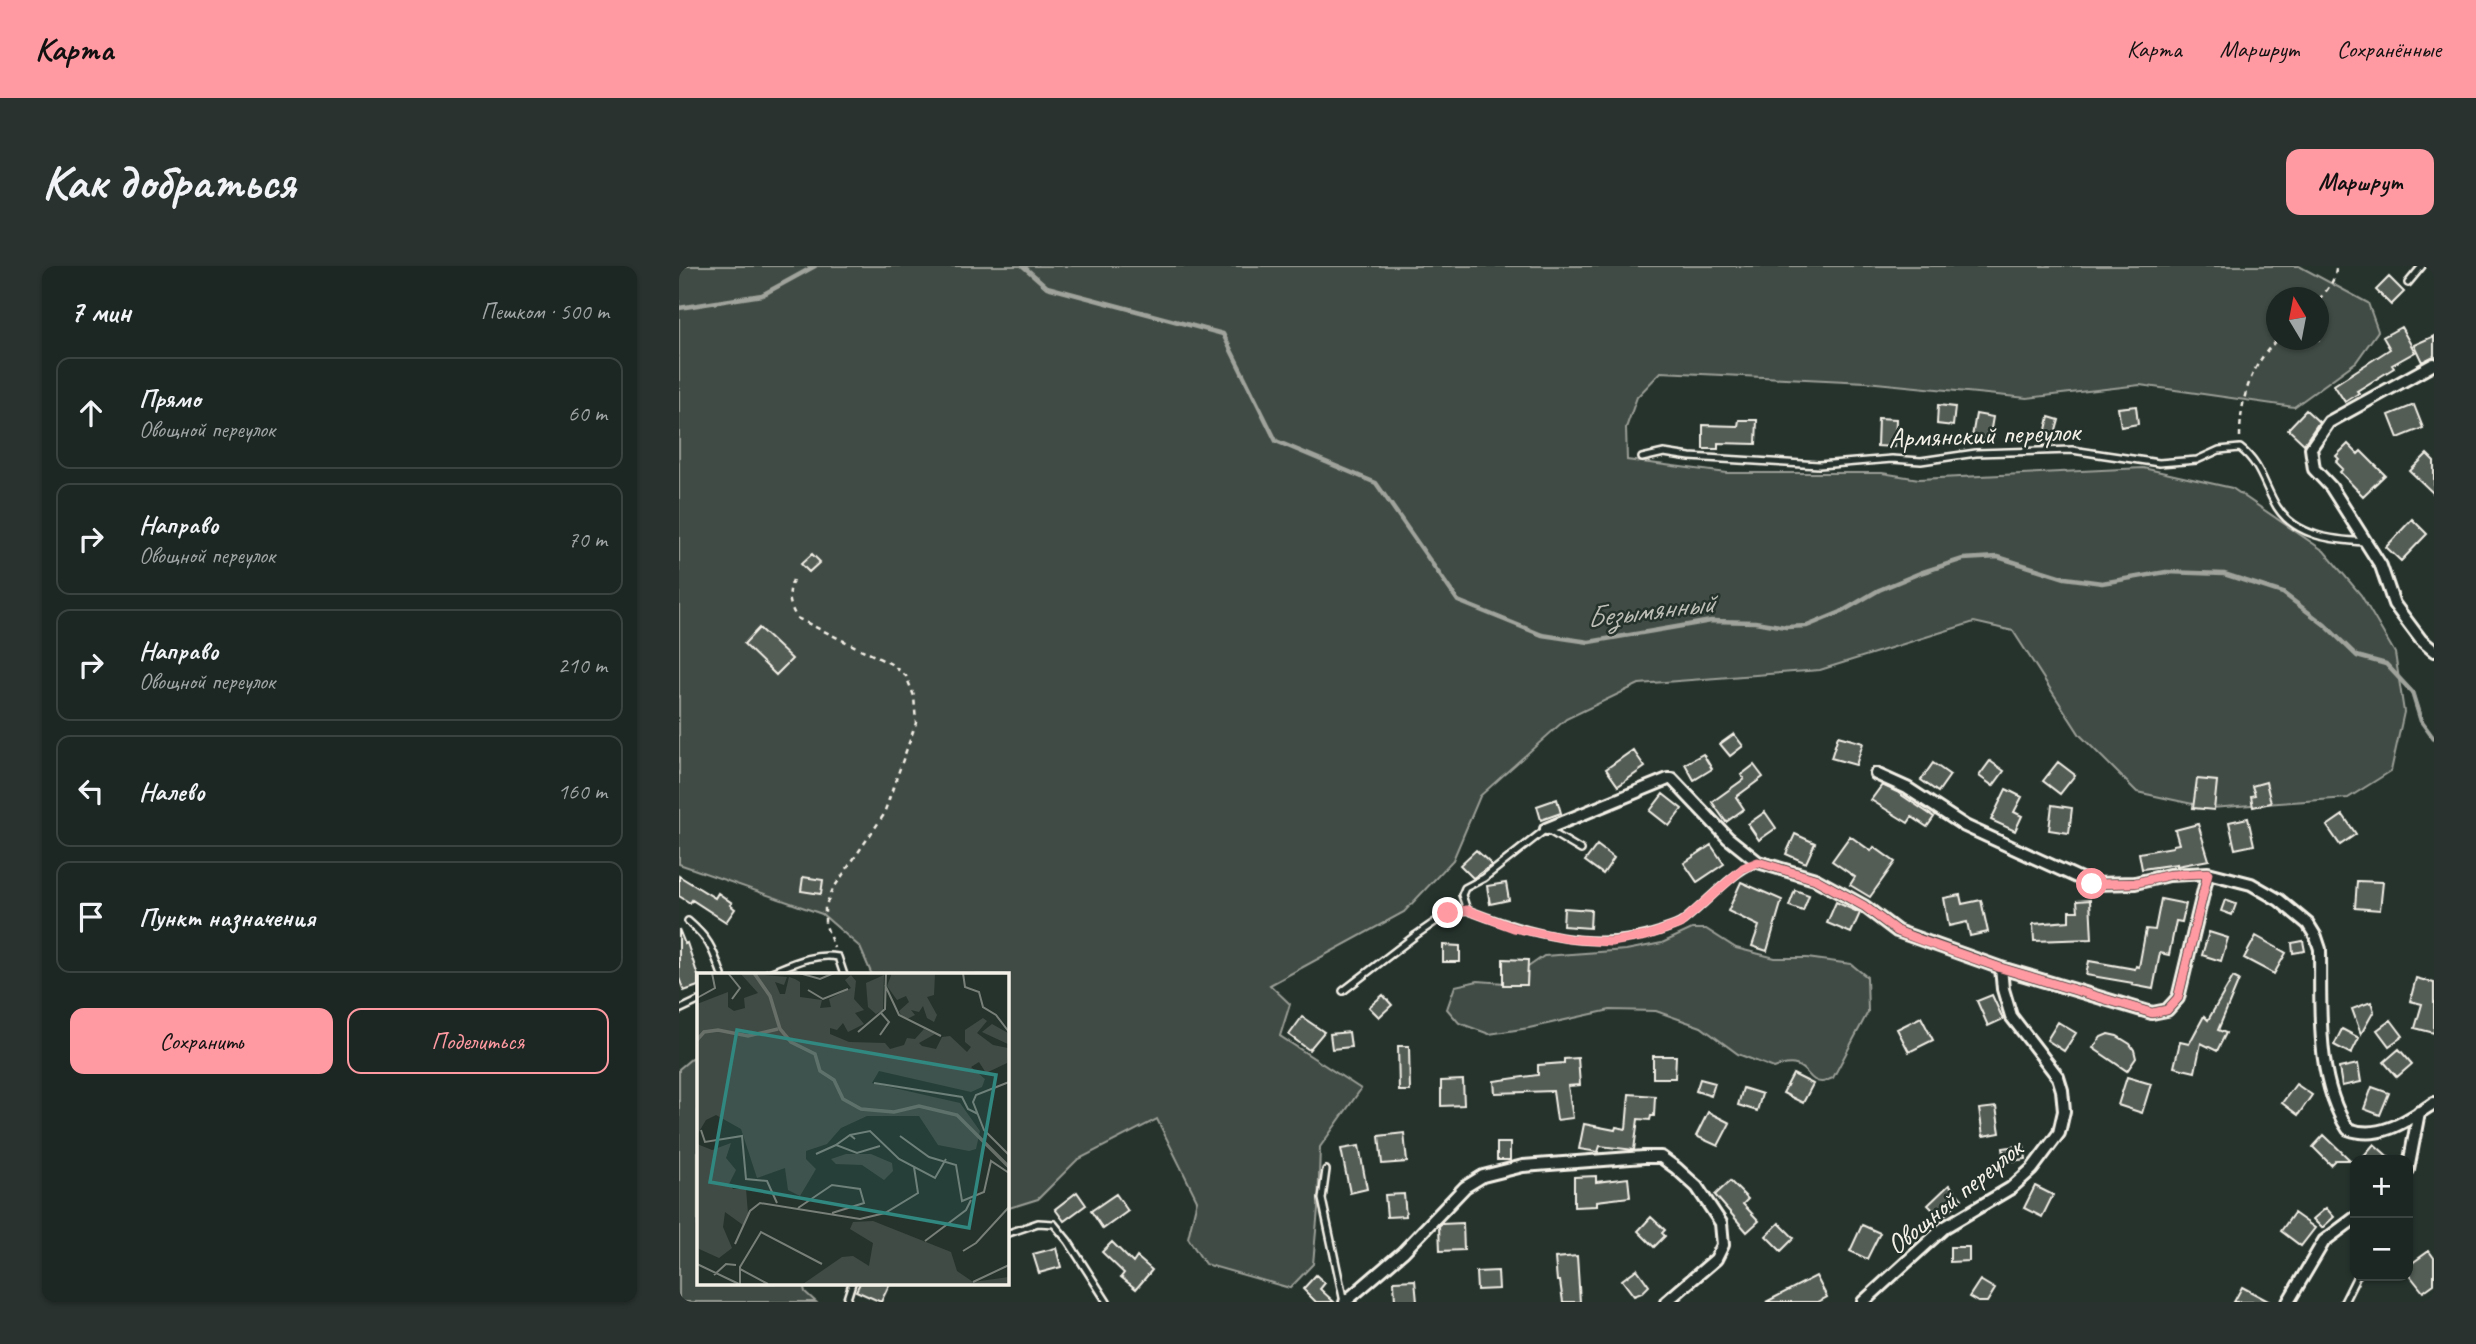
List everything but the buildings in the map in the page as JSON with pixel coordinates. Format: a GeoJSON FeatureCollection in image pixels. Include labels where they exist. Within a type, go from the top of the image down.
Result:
{"type":"FeatureCollection","features":[{"type":"Feature","properties":{"kind":"street"},"geometry":{"type":"LineString","coordinates":[[2434,363],[2329,422],[2311,448],[2314,469],[2331,487],[2381,566],[2394,604],[2421,640],[2434,651]]}},
{"type":"Feature","properties":{"kind":"street"},"geometry":{"type":"LineString","coordinates":[[1876,774],[1907,788],[1965,827],[2092,884],[2135,883],[2169,875],[2208,873],[2251,884],[2279,900],[2308,924],[2320,949],[2321,1045],[2334,1098],[2348,1129],[2370,1133],[2387,1130],[2405,1122],[2434,1102]]}},
{"type":"Feature","properties":{"kind":"street"},"geometry":{"type":"LineString","coordinates":[[1546,829],[1672,779],[1728,838],[1758,862],[1815,879],[1864,906],[1897,931],[2001,968],[2152,1013],[2167,1010],[2178,998],[2208,873]]}},
{"type":"Feature","properties":{"kind":"street","name":"Овощной переулок"},"geometry":{"type":"LineString","coordinates":[[1863,1302],[1945,1227],[2011,1188],[2032,1169],[2059,1133],[2064,1111],[2063,1090],[2058,1077],[2011,1016],[2003,989],[2001,968]]}},
{"type":"Feature","properties":{"kind":"street"},"geometry":{"type":"LineString","coordinates":[[2411,1155],[2419,1112]]}},
{"type":"Feature","properties":{"kind":"street"},"geometry":{"type":"LineString","coordinates":[[1345,1302],[1403,1252],[1465,1187],[1483,1176],[1523,1166],[1644,1157],[1661,1157],[1676,1168],[1697,1187],[1721,1223],[1723,1245],[1716,1259],[1666,1302]]}},
{"type":"Feature","properties":{"kind":"street"},"geometry":{"type":"LineString","coordinates":[[2288,1302],[2324,1241],[2350,1222]]}},
{"type":"Feature","properties":{"kind":"lane"},"geometry":{"type":"LineString","coordinates":[[2408,283],[2422,266]]}},
{"type":"Feature","properties":{"kind":"lane"},"geometry":{"type":"LineString","coordinates":[[2240,448],[2249,455],[2266,482],[2277,508],[2291,522],[2308,533],[2337,540],[2365,542]]}},
{"type":"Feature","properties":{"kind":"lane","name":"Армянский переулок"},"geometry":{"type":"LineString","coordinates":[[1642,458],[1664,453],[1819,465],[1892,459],[1921,461],[1976,453],[2073,450],[2159,463],[2197,460],[2219,450],[2240,448]]}},
{"type":"Feature","properties":{"kind":"lane"},"geometry":{"type":"LineString","coordinates":[[1467,910],[1462,895],[1465,888],[1484,878],[1546,829],[1581,850]]}},
{"type":"Feature","properties":{"kind":"lane"},"geometry":{"type":"LineString","coordinates":[[1343,991],[1448,913],[1467,910],[1514,928],[1569,939],[1611,942],[1646,936],[1680,924],[1743,868],[1758,862]]}},
{"type":"Feature","properties":{"kind":"lane"},"geometry":{"type":"LineString","coordinates":[[688,921],[712,945],[721,973]]}},
{"type":"Feature","properties":{"kind":"lane"},"geometry":{"type":"LineString","coordinates":[[769,973],[816,956],[838,957],[843,973]]}},
{"type":"Feature","properties":{"kind":"lane"},"geometry":{"type":"LineString","coordinates":[[679,1010],[697,1001]]}},
{"type":"Feature","properties":{"kind":"lane"},"geometry":{"type":"LineString","coordinates":[[1326,1170],[1322,1199],[1324,1217],[1345,1302]]}},
{"type":"Feature","properties":{"kind":"lane"},"geometry":{"type":"LineString","coordinates":[[1008,1233],[1038,1223],[1054,1224],[1107,1302]]}},
{"type":"Feature","properties":{"kind":"lane"},"geometry":{"type":"LineString","coordinates":[[2344,1302],[2354,1281]]}},
{"type":"Feature","properties":{"kind":"lane"},"geometry":{"type":"LineString","coordinates":[[846,1302],[852,1284]]}},
{"type":"Feature","properties":{"kind":"path"},"geometry":{"type":"LineString","coordinates":[[2329,287],[2337,271],[2336,266]]}},
{"type":"Feature","properties":{"kind":"path"},"geometry":{"type":"LineString","coordinates":[[2240,448],[2240,415],[2246,388],[2267,350]]}},
{"type":"Feature","properties":{"kind":"path"},"geometry":{"type":"LineString","coordinates":[[793,580],[788,591],[791,607],[797,618],[891,664],[906,676],[914,696],[916,723],[883,816],[833,889],[825,907],[825,923],[838,957]]}},
{"type":"Feature","properties":{"kind":"shaded area"},"geometry":{"type":"Polygon","coordinates":[[[679,266],[2299,266],[2368,303],[2378,331],[2356,362],[2294,407],[2140,385],[2027,398],[1866,382],[1661,372],[1637,397],[1626,428],[1627,460],[1727,473],[1882,473],[1919,479],[2143,468],[2232,488],[2324,551],[2361,595],[2395,653],[2404,712],[2391,771],[2348,798],[2211,808],[2137,792],[2080,735],[2013,631],[1974,622],[1820,670],[1639,684],[1566,719],[1480,796],[1453,860],[1404,912],[1270,985],[1290,1004],[1280,1036],[1361,1089],[1320,1147],[1313,1264],[1290,1288],[1205,1264],[1188,1238],[1197,1200],[1157,1119],[1077,1160],[1038,1199],[1008,1208],[1008,973],[871,973],[860,947],[822,914],[679,864],[679,266]]]}},
{"type":"Feature","properties":{"kind":"shaded area"},"geometry":{"type":"Polygon","coordinates":[[[1692,929],[1706,929],[1736,948],[1775,958],[1807,958],[1851,964],[1867,977],[1868,1012],[1833,1078],[1823,1082],[1816,1081],[1793,1064],[1774,1068],[1738,1054],[1701,1027],[1656,1011],[1610,1010],[1489,1034],[1459,1023],[1447,1009],[1455,986],[1478,981],[1505,983],[1544,956],[1626,950],[1662,943],[1692,929]]]}},
{"type":"Feature","properties":{"kind":"shaded area"},"geometry":{"type":"Polygon","coordinates":[[[697,1054],[697,1284],[803,1284],[805,1292],[816,1302],[679,1302],[679,1069],[697,1054]]]}},
{"type":"Feature","properties":{"kind":"waterway"},"geometry":{"type":"LineString","coordinates":[[679,308],[762,295],[815,266]]}},
{"type":"Feature","properties":{"kind":"waterway","name":"Безымянный"},"geometry":{"type":"LineString","coordinates":[[1023,266],[1047,287],[1223,334],[1276,441],[1376,483],[1458,601],[1542,635],[1589,642],[1711,621],[1807,626],[1841,612],[1879,590],[1963,559],[1998,557],[2065,578],[2102,583],[2166,572],[2224,574],[2283,593],[2325,625],[2357,656],[2386,664],[2412,692],[2421,721],[2434,739]]}},
{"type":"Feature","properties":{"kind":"route"},"geometry":{"type":"LineString","coordinates":[[1448,913],[1467,910],[1514,928],[1569,939],[1611,942],[1646,936],[1680,924],[1743,868],[1758,862],[1815,879],[1864,906],[1897,931],[1926,942],[2001,968],[2152,1013],[2167,1010],[2178,998],[2208,873],[2169,875],[2135,883],[2092,884]]}}]}
